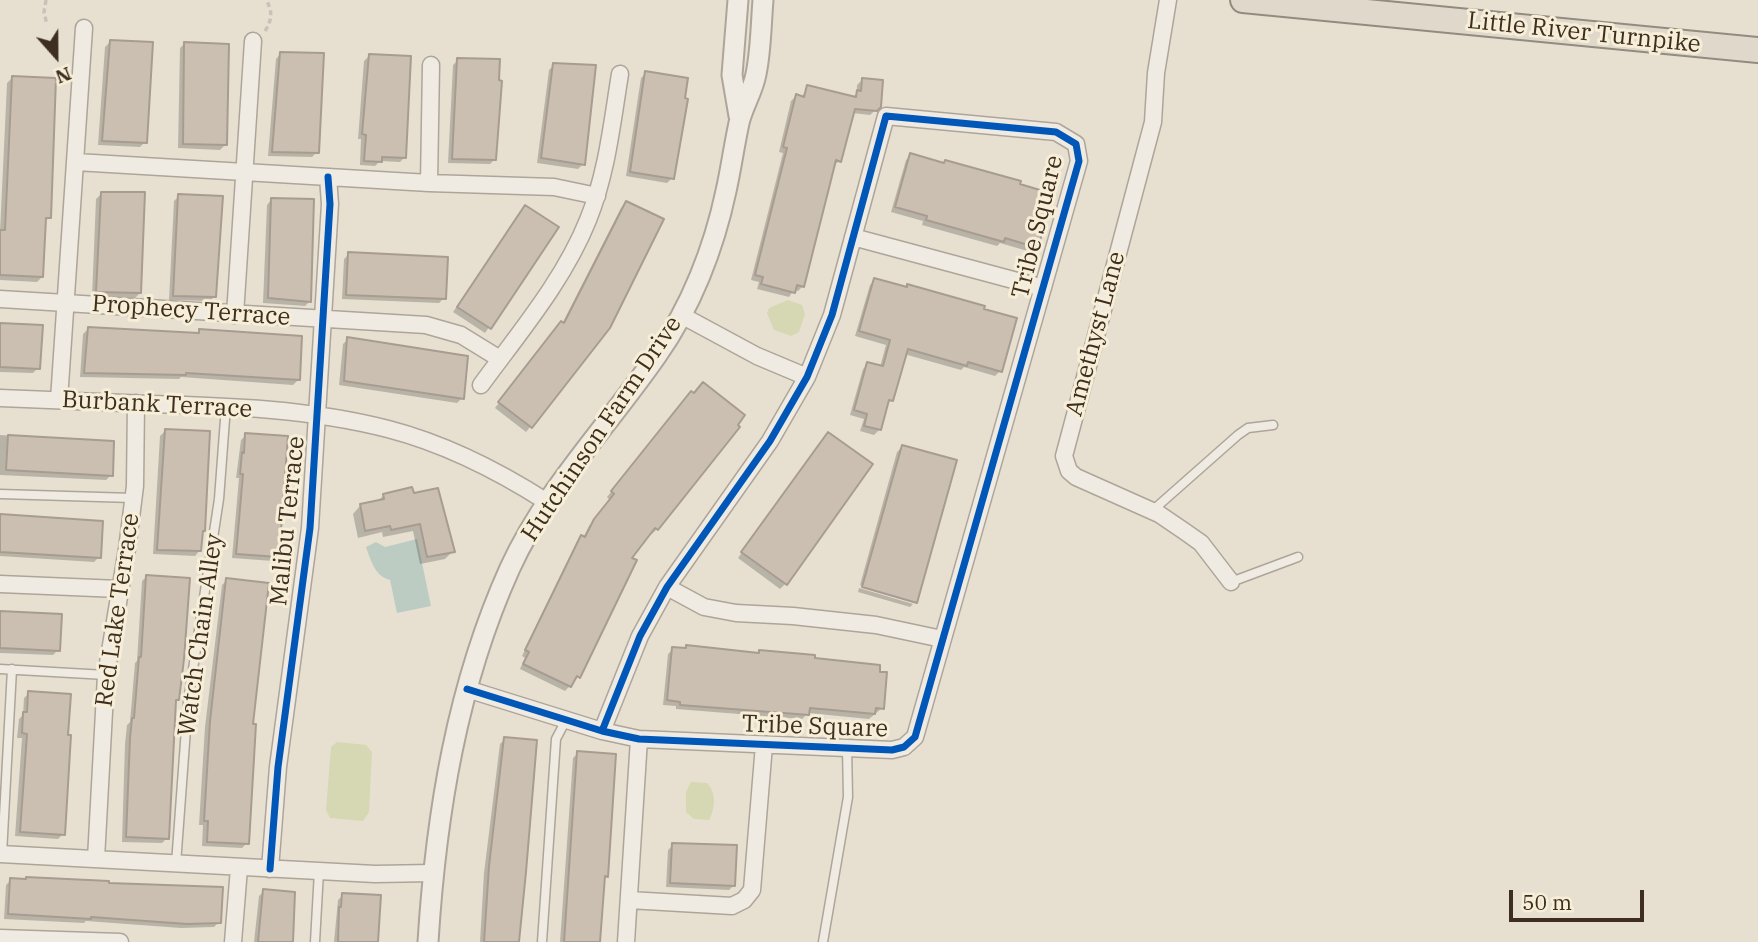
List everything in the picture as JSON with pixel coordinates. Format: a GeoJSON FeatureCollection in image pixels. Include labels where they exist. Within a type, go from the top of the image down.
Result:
{"type":"FeatureCollection","features":[{"type":"Feature","properties":{"kind":"highway","name":"Little River Turnpike"},"geometry":{"type":"LineString","coordinates":[[1243,0],[1749,52]]}},
{"type":"Feature","properties":{"kind":"street","name":"Hutchinson Farm Drive"},"geometry":{"type":"LineString","coordinates":[[738,0],[732,75],[739,121]]}},
{"type":"Feature","properties":{"kind":"street","name":"Hutchinson Farm Drive"},"geometry":{"type":"LineString","coordinates":[[428,942],[433,873],[444,791],[478,652],[510,568],[547,502],[658,354],[681,315],[714,240],[739,121],[756,74],[763,0]]}},
{"type":"Feature","properties":{"kind":"street","name":"Amethyst Lane"},"geometry":{"type":"LineString","coordinates":[[1168,0],[1156,74],[1152,129],[1064,456],[1069,471],[1076,477],[1152,511],[1200,543],[1231,582]]}},
{"type":"Feature","properties":{"kind":"street"},"geometry":{"type":"LineString","coordinates":[[59,400],[84,28]]}},
{"type":"Feature","properties":{"kind":"street"},"geometry":{"type":"LineString","coordinates":[[235,315],[253,41]]}},
{"type":"Feature","properties":{"kind":"street"},"geometry":{"type":"LineString","coordinates":[[429,183],[431,65]]}},
{"type":"Feature","properties":{"kind":"street"},"geometry":{"type":"LineString","coordinates":[[481,385],[560,274],[587,222],[597,196],[609,144],[620,74]]}},
{"type":"Feature","properties":{"kind":"street","name":"Tribe Square"},"geometry":{"type":"LineString","coordinates":[[467,689],[602,731],[639,739],[892,751],[904,747],[915,737],[1080,161],[1076,144],[1056,132],[886,116],[832,315],[807,377],[770,441],[667,587],[640,636],[602,731]]}},
{"type":"Feature","properties":{"kind":"street"},"geometry":{"type":"LineString","coordinates":[[76,162],[429,183],[554,187],[597,196]]}},
{"type":"Feature","properties":{"kind":"street","name":"Malibu Terrace"},"geometry":{"type":"LineString","coordinates":[[270,869],[278,767],[310,528],[330,194],[328,177]]}},
{"type":"Feature","properties":{"kind":"street"},"geometry":{"type":"LineString","coordinates":[[853,237],[1043,288]]}},
{"type":"Feature","properties":{"kind":"street","name":"Prophecy Terrace"},"geometry":{"type":"LineString","coordinates":[[0,299],[426,325],[461,335],[500,359]]}},
{"type":"Feature","properties":{"kind":"street"},"geometry":{"type":"LineString","coordinates":[[681,315],[757,356],[807,377]]}},
{"type":"Feature","properties":{"kind":"street","name":"Burbank Terrace"},"geometry":{"type":"LineString","coordinates":[[0,398],[226,406],[317,415],[388,429],[446,449],[498,471],[547,502]]}},
{"type":"Feature","properties":{"kind":"street","name":"Red Lake Terrace"},"geometry":{"type":"LineString","coordinates":[[96,859],[106,675],[133,498],[136,403]]}},
{"type":"Feature","properties":{"kind":"street"},"geometry":{"type":"LineString","coordinates":[[0,584],[120,589]]}},
{"type":"Feature","properties":{"kind":"street"},"geometry":{"type":"LineString","coordinates":[[667,587],[704,607],[736,613],[876,625],[942,639]]}},
{"type":"Feature","properties":{"kind":"street"},"geometry":{"type":"LineString","coordinates":[[626,942],[639,739]]}},
{"type":"Feature","properties":{"kind":"street"},"geometry":{"type":"LineString","coordinates":[[629,900],[732,906],[744,900],[752,890],[764,745]]}},
{"type":"Feature","properties":{"kind":"street"},"geometry":{"type":"LineString","coordinates":[[1,854],[375,874],[433,873]]}},
{"type":"Feature","properties":{"kind":"street"},"geometry":{"type":"LineString","coordinates":[[233,942],[239,868]]}},
{"type":"Feature","properties":{"kind":"street"},"geometry":{"type":"LineString","coordinates":[[0,938],[120,942]]}},
{"type":"Feature","properties":{"kind":"lane","name":"Watch Chain Alley"},"geometry":{"type":"LineString","coordinates":[[176,864],[188,702],[218,512],[226,406]]}},
{"type":"Feature","properties":{"kind":"lane"},"geometry":{"type":"LineString","coordinates":[[1152,511],[1238,435],[1248,428],[1272,425]]}},
{"type":"Feature","properties":{"kind":"lane"},"geometry":{"type":"LineString","coordinates":[[0,494],[133,498]]}},
{"type":"Feature","properties":{"kind":"lane"},"geometry":{"type":"LineString","coordinates":[[1231,582],[1298,557]]}},
{"type":"Feature","properties":{"kind":"lane"},"geometry":{"type":"LineString","coordinates":[[0,669],[106,675]]}},
{"type":"Feature","properties":{"kind":"lane"},"geometry":{"type":"LineString","coordinates":[[1,854],[12,669]]}},
{"type":"Feature","properties":{"kind":"lane"},"geometry":{"type":"LineString","coordinates":[[541,942],[556,739],[566,720]]}},
{"type":"Feature","properties":{"kind":"lane"},"geometry":{"type":"LineString","coordinates":[[822,942],[848,797],[847,748]]}},
{"type":"Feature","properties":{"kind":"lane"},"geometry":{"type":"LineString","coordinates":[[315,942],[319,871]]}},
{"type":"Feature","properties":{"kind":"path"},"geometry":{"type":"LineString","coordinates":[[46,0],[44,12],[47,25]]}},
{"type":"Feature","properties":{"kind":"path"},"geometry":{"type":"LineString","coordinates":[[253,41],[269,24],[271,8],[266,0]]}},
{"type":"Feature","properties":{"kind":"green space"},"geometry":{"type":"Polygon","coordinates":[[[788,300],[802,305],[805,314],[799,332],[791,336],[774,330],[767,313],[769,308],[788,300]]]}},
{"type":"Feature","properties":{"kind":"green space"},"geometry":{"type":"Polygon","coordinates":[[[337,742],[366,745],[372,752],[369,812],[363,821],[330,818],[326,810],[331,747],[337,742]]]}},
{"type":"Feature","properties":{"kind":"green space"},"geometry":{"type":"Polygon","coordinates":[[[691,782],[707,783],[712,791],[714,806],[709,820],[694,819],[686,812],[686,792],[691,782]]]}},
{"type":"Feature","properties":{"kind":"shaded area"},"geometry":{"type":"Polygon","coordinates":[[[417,539],[431,606],[397,613],[390,580],[377,571],[366,547],[376,542],[385,547],[417,539]]]}},
{"type":"Feature","properties":{"kind":"building"},"geometry":{"type":"Polygon","coordinates":[[[110,40],[153,42],[147,143],[102,141],[110,40]]]}},
{"type":"Feature","properties":{"kind":"building"},"geometry":{"type":"Polygon","coordinates":[[[184,42],[229,44],[227,145],[183,144],[184,42]]]}},
{"type":"Feature","properties":{"kind":"building"},"geometry":{"type":"Polygon","coordinates":[[[280,52],[324,53],[319,153],[272,152],[280,52]]]}},
{"type":"Feature","properties":{"kind":"building"},"geometry":{"type":"Polygon","coordinates":[[[369,54],[411,56],[406,158],[382,157],[382,162],[364,161],[366,135],[362,134],[369,54]]]}},
{"type":"Feature","properties":{"kind":"building"},"geometry":{"type":"Polygon","coordinates":[[[457,58],[500,59],[499,80],[502,81],[496,160],[452,159],[457,58]]]}},
{"type":"Feature","properties":{"kind":"building"},"geometry":{"type":"Polygon","coordinates":[[[553,63],[596,65],[585,165],[541,158],[553,63]]]}},
{"type":"Feature","properties":{"kind":"building"},"geometry":{"type":"Polygon","coordinates":[[[645,71],[688,78],[685,98],[688,99],[674,179],[630,172],[645,71]]]}},
{"type":"Feature","properties":{"kind":"building"},"geometry":{"type":"Polygon","coordinates":[[[12,76],[56,78],[51,218],[46,218],[43,277],[0,275],[0,230],[5,230],[12,76]]]}},
{"type":"Feature","properties":{"kind":"building"},"geometry":{"type":"Polygon","coordinates":[[[862,78],[883,80],[881,107],[877,111],[855,109],[841,162],[836,160],[804,287],[797,285],[795,293],[761,284],[763,277],[755,275],[787,148],[783,147],[796,94],[804,97],[807,85],[856,97],[857,90],[861,91],[862,78]]]}},
{"type":"Feature","properties":{"kind":"building"},"geometry":{"type":"Polygon","coordinates":[[[910,153],[1021,181],[1020,184],[1053,194],[1038,248],[1005,238],[1004,242],[926,220],[927,216],[895,207],[910,153]]]}},
{"type":"Feature","properties":{"kind":"building"},"geometry":{"type":"Polygon","coordinates":[[[101,192],[145,192],[141,293],[96,292],[101,192]]]}},
{"type":"Feature","properties":{"kind":"building"},"geometry":{"type":"Polygon","coordinates":[[[178,194],[223,196],[216,297],[173,296],[178,194]]]}},
{"type":"Feature","properties":{"kind":"building"},"geometry":{"type":"Polygon","coordinates":[[[271,198],[314,199],[311,302],[268,298],[271,198]]]}},
{"type":"Feature","properties":{"kind":"building"},"geometry":{"type":"Polygon","coordinates":[[[626,201],[664,219],[610,328],[532,428],[498,402],[561,321],[564,323],[626,201]]]}},
{"type":"Feature","properties":{"kind":"building"},"geometry":{"type":"Polygon","coordinates":[[[525,205],[559,227],[491,329],[457,307],[525,205]]]}},
{"type":"Feature","properties":{"kind":"building"},"geometry":{"type":"Polygon","coordinates":[[[348,252],[448,257],[446,299],[346,295],[348,252]]]}},
{"type":"Feature","properties":{"kind":"building"},"geometry":{"type":"Polygon","coordinates":[[[874,278],[907,287],[907,284],[1017,318],[1002,372],[968,362],[967,366],[908,349],[893,401],[889,400],[881,430],[864,426],[867,414],[854,410],[867,362],[883,366],[890,340],[859,331],[874,278]]]}},
{"type":"Feature","properties":{"kind":"building"},"geometry":{"type":"Polygon","coordinates":[[[0,323],[43,325],[40,369],[0,367],[0,323]]]}},
{"type":"Feature","properties":{"kind":"building"},"geometry":{"type":"Polygon","coordinates":[[[88,327],[199,333],[199,329],[302,336],[300,380],[186,373],[84,373],[88,327]]]}},
{"type":"Feature","properties":{"kind":"building"},"geometry":{"type":"Polygon","coordinates":[[[347,337],[468,356],[464,399],[344,381],[347,337]]]}},
{"type":"Feature","properties":{"kind":"building"},"geometry":{"type":"Polygon","coordinates":[[[703,382],[745,415],[738,425],[740,427],[658,530],[655,528],[632,558],[637,560],[580,678],[577,676],[571,687],[523,664],[529,652],[525,650],[581,535],[585,537],[594,519],[614,494],[611,491],[691,391],[694,393],[703,382]]]}},
{"type":"Feature","properties":{"kind":"building"},"geometry":{"type":"Polygon","coordinates":[[[165,429],[210,431],[205,531],[201,551],[157,550],[165,429]]]}},
{"type":"Feature","properties":{"kind":"building"},"geometry":{"type":"Polygon","coordinates":[[[828,432],[873,464],[787,585],[741,552],[828,432]]]}},
{"type":"Feature","properties":{"kind":"building"},"geometry":{"type":"Polygon","coordinates":[[[245,433],[288,436],[279,557],[236,554],[245,433]]]}},
{"type":"Feature","properties":{"kind":"building"},"geometry":{"type":"Polygon","coordinates":[[[8,435],[114,441],[113,476],[6,470],[8,435]]]}},
{"type":"Feature","properties":{"kind":"building"},"geometry":{"type":"Polygon","coordinates":[[[902,445],[957,460],[917,603],[862,587],[902,445]]]}},
{"type":"Feature","properties":{"kind":"building"},"geometry":{"type":"Polygon","coordinates":[[[412,487],[414,493],[438,488],[455,552],[427,557],[420,524],[391,530],[390,526],[365,531],[360,504],[384,499],[383,494],[412,487]]]}},
{"type":"Feature","properties":{"kind":"building"},"geometry":{"type":"Polygon","coordinates":[[[0,514],[103,521],[101,558],[0,552],[0,514]]]}},
{"type":"Feature","properties":{"kind":"building"},"geometry":{"type":"Polygon","coordinates":[[[146,575],[190,578],[184,659],[179,700],[176,700],[169,839],[126,837],[130,738],[141,657],[146,575]]]}},
{"type":"Feature","properties":{"kind":"building"},"geometry":{"type":"Polygon","coordinates":[[[226,578],[269,583],[253,724],[256,724],[249,844],[207,842],[208,821],[204,821],[210,721],[226,578]]]}},
{"type":"Feature","properties":{"kind":"building"},"geometry":{"type":"Polygon","coordinates":[[[0,611],[62,614],[60,651],[0,648],[0,611]]]}},
{"type":"Feature","properties":{"kind":"building"},"geometry":{"type":"Polygon","coordinates":[[[686,645],[759,653],[759,650],[815,655],[815,658],[880,665],[880,672],[887,672],[884,709],[876,708],[875,714],[810,708],[809,715],[680,705],[680,702],[667,700],[672,647],[686,648],[686,645]]]}},
{"type":"Feature","properties":{"kind":"building"},"geometry":{"type":"Polygon","coordinates":[[[28,691],[71,694],[65,835],[20,832],[27,734],[22,733],[23,712],[27,712],[28,691]]]}},
{"type":"Feature","properties":{"kind":"building"},"geometry":{"type":"Polygon","coordinates":[[[504,737],[537,740],[526,872],[519,942],[484,942],[489,866],[504,737]]]}},
{"type":"Feature","properties":{"kind":"building"},"geometry":{"type":"Polygon","coordinates":[[[577,751],[616,754],[608,877],[605,876],[600,942],[564,942],[577,751]]]}},
{"type":"Feature","properties":{"kind":"building"},"geometry":{"type":"Polygon","coordinates":[[[672,843],[737,845],[735,886],[670,883],[672,843]]]}},
{"type":"Feature","properties":{"kind":"building"},"geometry":{"type":"Polygon","coordinates":[[[10,878],[223,887],[221,923],[187,924],[8,914],[10,878]]]}},
{"type":"Feature","properties":{"kind":"building"},"geometry":{"type":"Polygon","coordinates":[[[263,889],[295,892],[293,942],[258,942],[263,889]]]}},
{"type":"Feature","properties":{"kind":"building"},"geometry":{"type":"Polygon","coordinates":[[[342,893],[381,895],[378,942],[338,942],[342,893]]]}},
{"type":"Feature","properties":{"kind":"cycle path"},"geometry":{"type":"LineString","coordinates":[[467,689],[602,731],[639,739],[892,750],[904,747],[915,737],[1079,161],[1076,144],[1056,132],[886,116],[832,315],[807,377],[770,441],[667,587],[640,636],[602,731]]}},
{"type":"Feature","properties":{"kind":"cycle path"},"geometry":{"type":"LineString","coordinates":[[270,869],[278,767],[310,528],[330,204],[328,177]]}}]}
